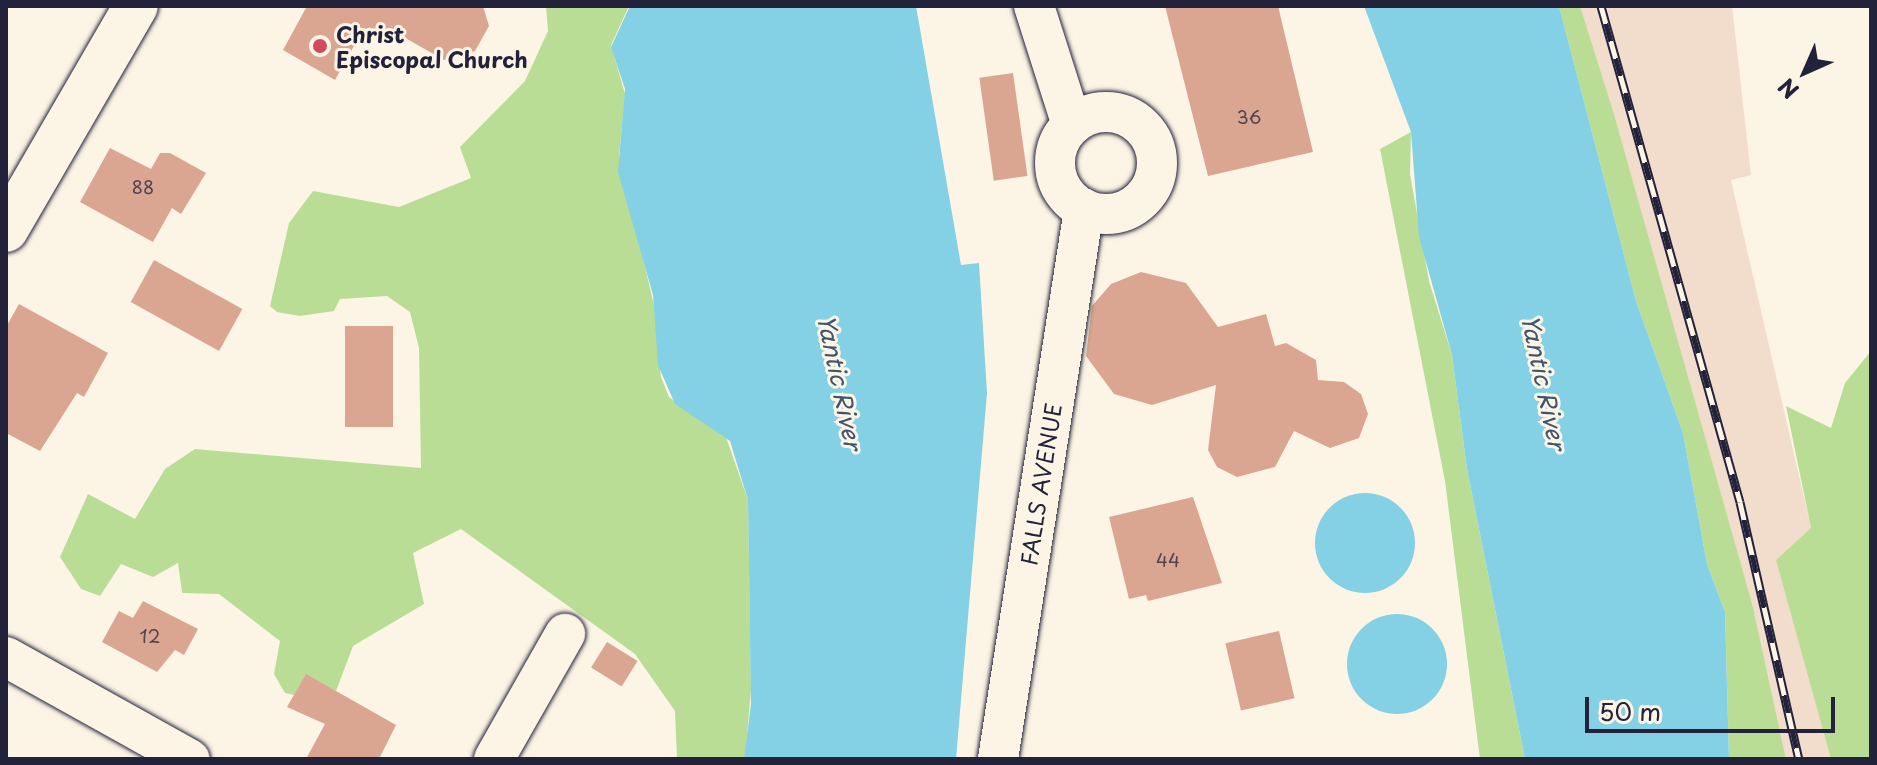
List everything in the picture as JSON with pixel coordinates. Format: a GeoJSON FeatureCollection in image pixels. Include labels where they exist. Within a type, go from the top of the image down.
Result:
{"type":"FeatureCollection","features":[{"type":"Feature","properties":{"kind":"highway"},"geometry":{"type":"LineString","coordinates":[[11,208],[136,6]]}},
{"type":"Feature","properties":{"kind":"street"},"geometry":{"type":"LineString","coordinates":[[1034,6],[1072,125]]}},
{"type":"Feature","properties":{"kind":"street"},"geometry":{"type":"LineString","coordinates":[[1102,112],[1126,116],[1146,131],[1157,161],[1149,191],[1127,210],[1084,209],[1057,177],[1057,149],[1072,125],[1102,112]]}},
{"type":"Feature","properties":{"kind":"street","name":"FALLS AVENUE"},"geometry":{"type":"LineString","coordinates":[[998,759],[1084,209]]}},
{"type":"Feature","properties":{"kind":"street"},"geometry":{"type":"LineString","coordinates":[[494,759],[565,634]]}},
{"type":"Feature","properties":{"kind":"street"},"geometry":{"type":"LineString","coordinates":[[6,657],[189,759]]}},
{"type":"Feature","properties":{"kind":"shaded area"},"geometry":{"type":"Polygon","coordinates":[[[1580,6],[1732,6],[1751,175],[1731,180],[1811,528],[1822,717],[1831,759],[1786,759],[1753,607],[1580,6]]]}},
{"type":"Feature","properties":{"kind":"green space"},"geometry":{"type":"Polygon","coordinates":[[[546,6],[629,6],[611,45],[625,94],[619,157],[654,305],[661,377],[669,397],[726,437],[748,500],[751,690],[745,759],[677,759],[675,711],[635,654],[461,529],[413,553],[424,604],[353,646],[336,691],[306,675],[294,695],[285,693],[274,674],[280,641],[219,594],[182,593],[178,563],[153,577],[121,564],[100,596],[81,589],[60,557],[88,494],[135,519],[165,469],[195,449],[421,468],[419,348],[410,312],[387,296],[340,299],[334,311],[300,316],[277,312],[270,306],[289,223],[313,191],[399,207],[471,178],[460,147],[525,81],[548,31],[546,6]]]}},
{"type":"Feature","properties":{"kind":"green space"},"geometry":{"type":"Polygon","coordinates":[[[1559,6],[1580,6],[1613,111],[1753,607],[1786,759],[1729,759],[1725,612],[1707,564],[1683,433],[1636,301],[1559,6]]]}},
{"type":"Feature","properties":{"kind":"green space"},"geometry":{"type":"Polygon","coordinates":[[[1411,132],[1410,174],[1429,281],[1452,355],[1467,469],[1525,759],[1480,759],[1445,481],[1380,149],[1411,132]]]}},
{"type":"Feature","properties":{"kind":"green space"},"geometry":{"type":"Polygon","coordinates":[[[1871,351],[1871,759],[1831,759],[1776,560],[1811,528],[1786,406],[1831,428],[1845,383],[1871,351]]]}},
{"type":"Feature","properties":{"kind":"water","name":"Yantic River"},"geometry":{"type":"Polygon","coordinates":[[[630,6],[916,6],[961,265],[979,263],[987,393],[956,759],[744,759],[751,704],[748,500],[730,441],[675,404],[658,365],[653,295],[618,172],[625,89],[611,47],[630,6]]]}},
{"type":"Feature","properties":{"kind":"water","name":"Yantic River"},"geometry":{"type":"Polygon","coordinates":[[[1364,6],[1559,6],[1636,301],[1683,433],[1707,564],[1725,612],[1729,759],[1525,759],[1467,469],[1452,355],[1419,237],[1411,132],[1364,6]]]}},
{"type":"Feature","properties":{"kind":"water"},"geometry":{"type":"Polygon","coordinates":[[[1365,493],[1384,496],[1401,507],[1412,524],[1415,543],[1412,562],[1401,579],[1384,590],[1365,593],[1346,590],[1329,579],[1318,562],[1315,543],[1318,524],[1329,507],[1346,496],[1365,493]]]}},
{"type":"Feature","properties":{"kind":"water"},"geometry":{"type":"Polygon","coordinates":[[[1397,614],[1416,617],[1433,628],[1444,645],[1447,664],[1444,683],[1433,700],[1416,711],[1397,714],[1378,711],[1361,700],[1350,683],[1347,664],[1350,645],[1361,628],[1378,617],[1397,614]]]}},
{"type":"Feature","properties":{"kind":"building","name":"Christ Episcopal Church"},"geometry":{"type":"Polygon","coordinates":[[[307,6],[483,6],[489,26],[475,51],[444,60],[393,31],[388,41],[364,28],[335,80],[283,50],[307,6]]]}},
{"type":"Feature","properties":{"kind":"building"},"geometry":{"type":"Polygon","coordinates":[[[1165,6],[1278,6],[1313,152],[1208,176],[1165,6]]]}},
{"type":"Feature","properties":{"kind":"building"},"geometry":{"type":"Polygon","coordinates":[[[1013,73],[1027,176],[994,181],[979,78],[1013,73]]]}},
{"type":"Feature","properties":{"kind":"building"},"geometry":{"type":"Polygon","coordinates":[[[110,148],[151,169],[160,153],[170,153],[206,173],[181,214],[172,208],[153,242],[80,202],[110,148]]]}},
{"type":"Feature","properties":{"kind":"building"},"geometry":{"type":"Polygon","coordinates":[[[154,260],[242,309],[219,351],[131,302],[154,260]]]}},
{"type":"Feature","properties":{"kind":"building"},"geometry":{"type":"Polygon","coordinates":[[[1141,272],[1186,283],[1218,327],[1266,314],[1275,346],[1286,343],[1316,360],[1318,380],[1344,382],[1361,394],[1368,414],[1359,438],[1330,448],[1294,431],[1275,467],[1237,477],[1217,467],[1208,450],[1216,385],[1152,405],[1114,394],[1086,356],[1092,306],[1111,284],[1141,272]]]}},
{"type":"Feature","properties":{"kind":"building"},"geometry":{"type":"Polygon","coordinates":[[[19,304],[108,353],[84,397],[77,393],[40,451],[6,433],[6,327],[19,304]]]}},
{"type":"Feature","properties":{"kind":"building"},"geometry":{"type":"Polygon","coordinates":[[[345,326],[393,326],[393,427],[345,427],[345,326]]]}},
{"type":"Feature","properties":{"kind":"building"},"geometry":{"type":"Polygon","coordinates":[[[1193,497],[1222,583],[1148,601],[1146,595],[1129,599],[1109,517],[1193,497]]]}},
{"type":"Feature","properties":{"kind":"building"},"geometry":{"type":"Polygon","coordinates":[[[143,601],[198,629],[184,655],[175,650],[157,672],[102,642],[119,611],[133,618],[143,601]]]}},
{"type":"Feature","properties":{"kind":"building"},"geometry":{"type":"Polygon","coordinates":[[[1279,631],[1295,698],[1241,711],[1225,643],[1279,631]]]}},
{"type":"Feature","properties":{"kind":"building"},"geometry":{"type":"Polygon","coordinates":[[[607,642],[638,661],[622,687],[591,667],[607,642]]]}},
{"type":"Feature","properties":{"kind":"building"},"geometry":{"type":"Polygon","coordinates":[[[306,674],[396,725],[379,759],[306,759],[325,724],[287,707],[306,674]]]}},
{"type":"Feature","properties":{"kind":"railway"},"geometry":{"type":"LineString","coordinates":[[1601,6],[1740,502],[1799,759]]}},
{"type":"Feature","properties":{"kind":"place","name":"Christ Episcopal Church"},"geometry":{"type":"Point","coordinates":[320,46]}}]}
